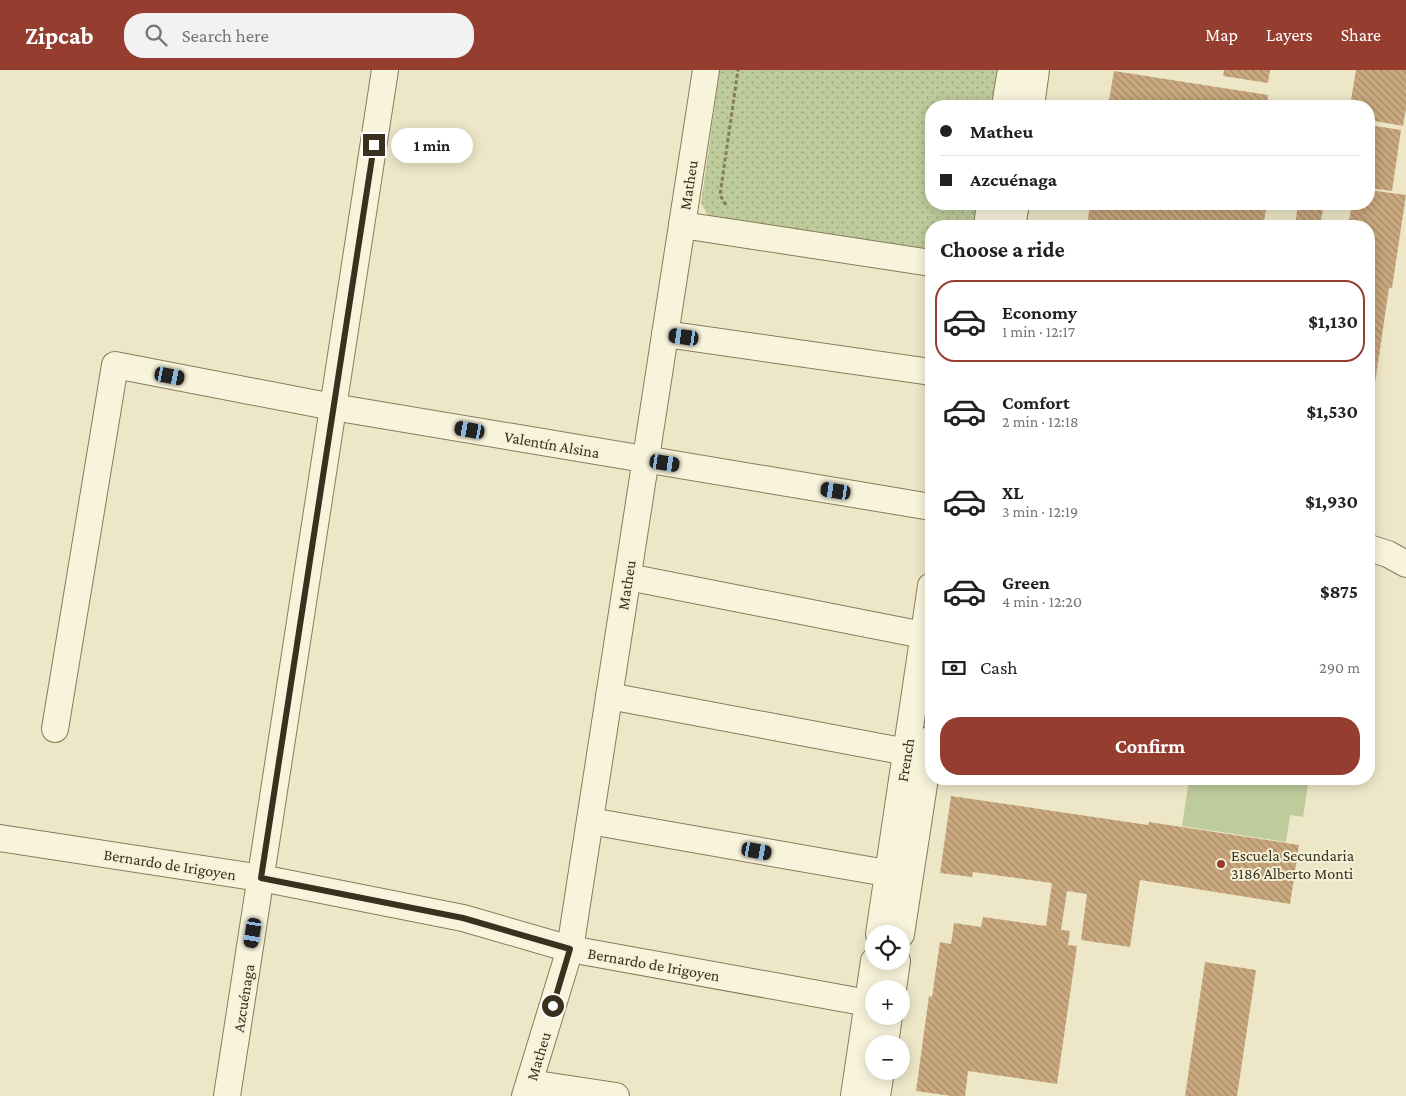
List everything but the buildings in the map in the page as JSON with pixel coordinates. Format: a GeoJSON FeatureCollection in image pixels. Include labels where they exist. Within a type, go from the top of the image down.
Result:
{"type":"FeatureCollection","features":[{"type":"Feature","properties":{"kind":"street","name":"Azcuénaga"},"geometry":{"type":"LineString","coordinates":[[227,1096],[385,70]]}},
{"type":"Feature","properties":{"kind":"street","name":"Matheu"},"geometry":{"type":"LineString","coordinates":[[528,1089],[570,949],[706,70]]}},
{"type":"Feature","properties":{"kind":"street"},"geometry":{"type":"LineString","coordinates":[[1006,100],[1011,70]]}},
{"type":"Feature","properties":{"kind":"street"},"geometry":{"type":"LineString","coordinates":[[1032,100],[1036,70]]}},
{"type":"Feature","properties":{"kind":"street"},"geometry":{"type":"LineString","coordinates":[[682,225],[925,262]]}},
{"type":"Feature","properties":{"kind":"street"},"geometry":{"type":"LineString","coordinates":[[665,334],[925,371]]}},
{"type":"Feature","properties":{"kind":"street","name":"Valentín Alsina"},"geometry":{"type":"LineString","coordinates":[[55,729],[115,365],[333,408],[925,506]]}},
{"type":"Feature","properties":{"kind":"street"},"geometry":{"type":"LineString","coordinates":[[1375,550],[1388,554],[1406,564]]}},
{"type":"Feature","properties":{"kind":"street"},"geometry":{"type":"LineString","coordinates":[[628,577],[923,635]]}},
{"type":"Feature","properties":{"kind":"street","name":"French"},"geometry":{"type":"LineString","coordinates":[[901,925],[898,875],[906,752],[925,623]]}},
{"type":"Feature","properties":{"kind":"street"},"geometry":{"type":"LineString","coordinates":[[609,696],[906,752]]}},
{"type":"Feature","properties":{"kind":"street","name":"French"},"geometry":{"type":"LineString","coordinates":[[882,925],[898,875],[925,764]]}},
{"type":"Feature","properties":{"kind":"street"},"geometry":{"type":"LineString","coordinates":[[590,821],[898,875]]}},
{"type":"Feature","properties":{"kind":"street","name":"Bernardo de Irigoyen"},"geometry":{"type":"LineString","coordinates":[[0,838],[261,878],[463,918],[570,949],[865,1006]]}},
{"type":"Feature","properties":{"kind":"street"},"geometry":{"type":"LineString","coordinates":[[854,1096],[874,1025]]}},
{"type":"Feature","properties":{"kind":"street"},"geometry":{"type":"LineString","coordinates":[[877,1096],[879,1080]]}},
{"type":"Feature","properties":{"kind":"street"},"geometry":{"type":"LineString","coordinates":[[528,1089],[616,1096]]}},
{"type":"Feature","properties":{"kind":"path"},"geometry":{"type":"LineString","coordinates":[[728,209],[720,194],[738,70]]}},
{"type":"Feature","properties":{"kind":"green space"},"geometry":{"type":"Polygon","coordinates":[[[720,70],[1001,70],[998,100],[925,100],[925,210],[981,210],[979,220],[925,220],[925,257],[710,219],[701,203],[720,70]]]}},
{"type":"Feature","properties":{"kind":"green space"},"geometry":{"type":"Polygon","coordinates":[[[1188,785],[1308,785],[1303,817],[1290,815],[1286,842],[1182,826],[1188,785]]]}},
{"type":"Feature","properties":{"kind":"place","name":"Escuela Secundaria 3186 Alberto Monti"},"geometry":{"type":"Point","coordinates":[1221,864]}},
{"type":"Feature","properties":{"kind":"route"},"geometry":{"type":"LineString","coordinates":[[374,145],[261,878],[463,918],[570,949],[553,1006]]}}]}
